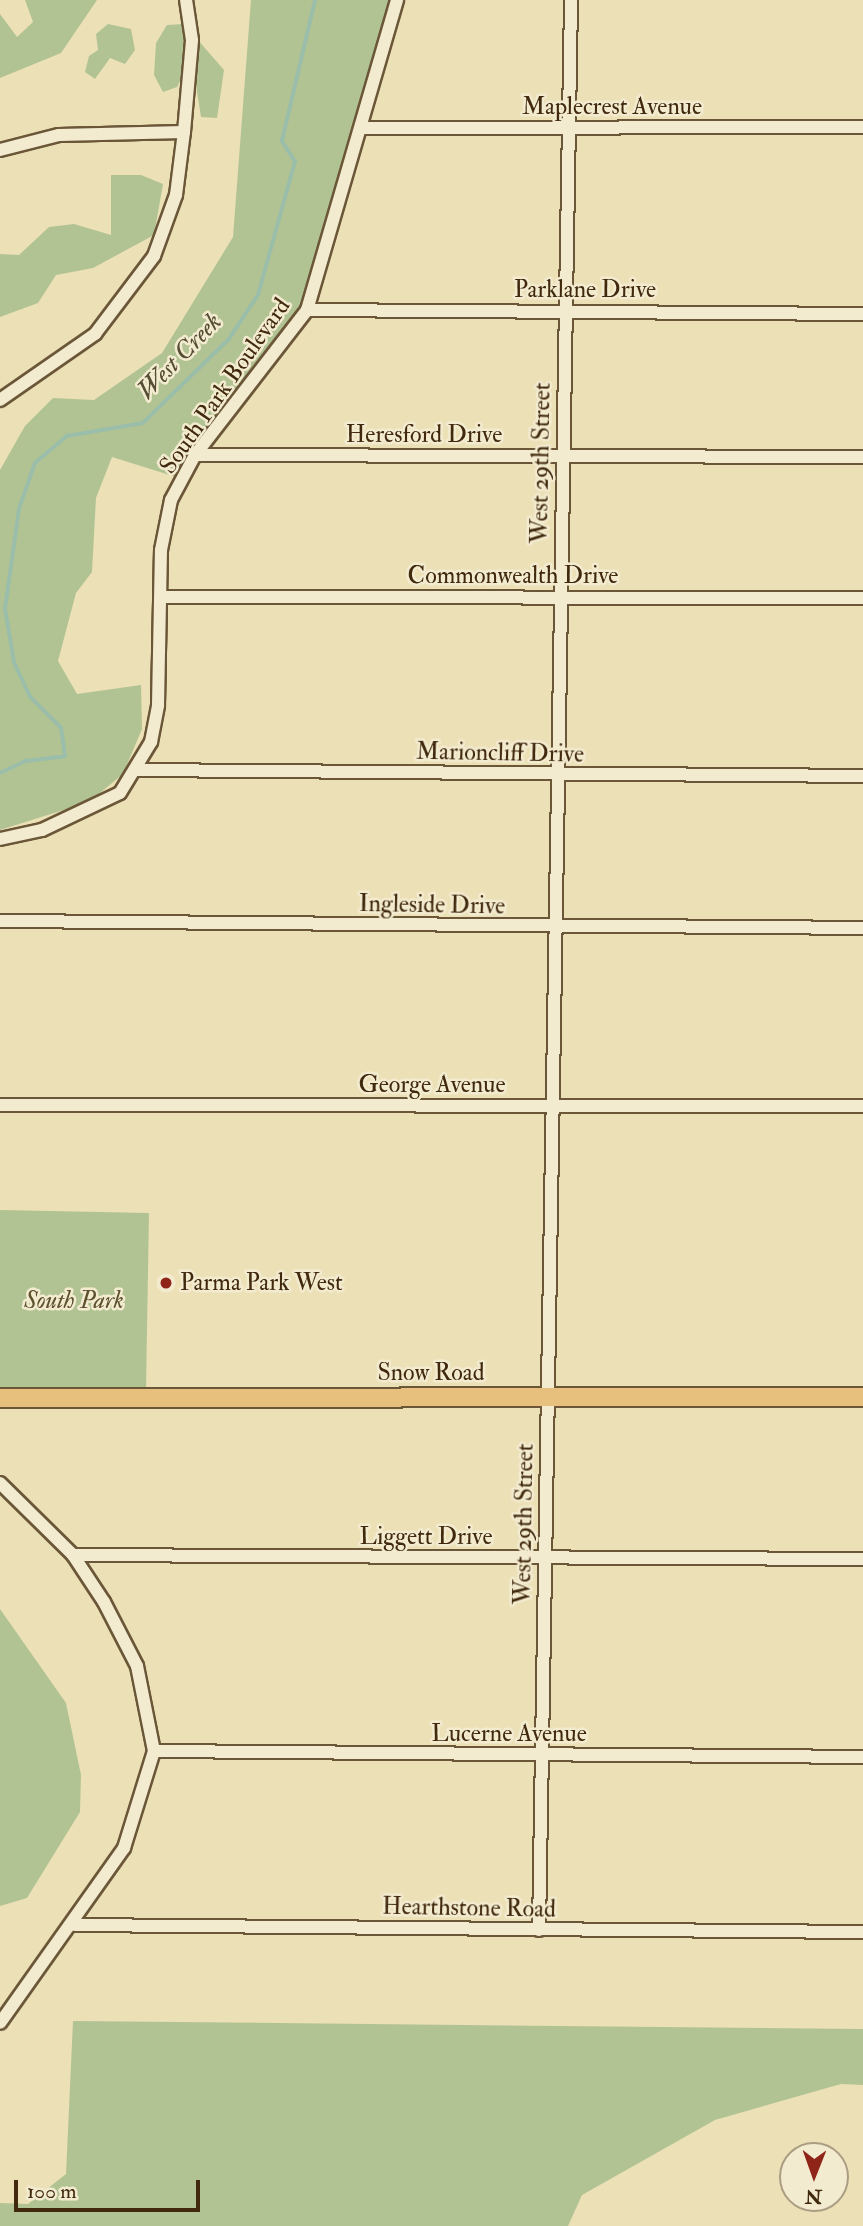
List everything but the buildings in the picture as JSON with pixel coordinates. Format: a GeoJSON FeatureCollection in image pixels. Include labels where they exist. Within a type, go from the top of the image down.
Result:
{"type":"FeatureCollection","features":[{"type":"Feature","properties":{"kind":"main road","name":"Snow Road"},"geometry":{"type":"LineString","coordinates":[[0,1398],[863,1397]]}},
{"type":"Feature","properties":{"kind":"street"},"geometry":{"type":"LineString","coordinates":[[0,400],[94,334],[154,256],[176,195],[184,132],[192,40],[186,0]]}},
{"type":"Feature","properties":{"kind":"street","name":"South Park Boulevard"},"geometry":{"type":"LineString","coordinates":[[0,839],[89,812],[120,793],[137,770],[158,705],[161,550],[171,500],[195,455],[307,310],[397,0]]}},
{"type":"Feature","properties":{"kind":"street","name":"West 29th Street"},"geometry":{"type":"LineString","coordinates":[[539,1930],[559,597],[571,0]]}},
{"type":"Feature","properties":{"kind":"street","name":"Maplecrest Avenue"},"geometry":{"type":"LineString","coordinates":[[362,128],[863,127]]}},
{"type":"Feature","properties":{"kind":"street"},"geometry":{"type":"LineString","coordinates":[[0,150],[59,135],[184,132]]}},
{"type":"Feature","properties":{"kind":"street","name":"Parklane Drive"},"geometry":{"type":"LineString","coordinates":[[307,310],[863,314]]}},
{"type":"Feature","properties":{"kind":"street","name":"Heresford Drive"},"geometry":{"type":"LineString","coordinates":[[195,455],[863,457]]}},
{"type":"Feature","properties":{"kind":"street","name":"Commonwealth Drive"},"geometry":{"type":"LineString","coordinates":[[162,597],[863,598]]}},
{"type":"Feature","properties":{"kind":"street","name":"Marioncliff Drive"},"geometry":{"type":"LineString","coordinates":[[137,770],[557,776],[863,776]]}},
{"type":"Feature","properties":{"kind":"street","name":"Ingleside Drive"},"geometry":{"type":"LineString","coordinates":[[0,921],[863,928]]}},
{"type":"Feature","properties":{"kind":"street","name":"George Avenue"},"geometry":{"type":"LineString","coordinates":[[0,1105],[552,1113],[863,1106]]}},
{"type":"Feature","properties":{"kind":"street"},"geometry":{"type":"LineString","coordinates":[[0,1483],[73,1555],[137,1666],[154,1751],[124,1849],[75,1926],[0,2023]]}},
{"type":"Feature","properties":{"kind":"street","name":"Liggett Drive"},"geometry":{"type":"LineString","coordinates":[[73,1555],[863,1559]]}},
{"type":"Feature","properties":{"kind":"street","name":"Lucerne Avenue"},"geometry":{"type":"LineString","coordinates":[[154,1751],[863,1757]]}},
{"type":"Feature","properties":{"kind":"street","name":"Hearthstone Road"},"geometry":{"type":"LineString","coordinates":[[75,1926],[863,1932]]}},
{"type":"Feature","properties":{"kind":"green space"},"geometry":{"type":"Polygon","coordinates":[[[25,0],[97,0],[61,53],[0,78],[0,14],[17,37],[33,22],[25,0]]]}},
{"type":"Feature","properties":{"kind":"green space"},"geometry":{"type":"Polygon","coordinates":[[[251,0],[389,0],[301,306],[176,477],[112,457],[96,498],[92,572],[76,593],[58,661],[77,694],[141,685],[142,729],[123,774],[89,802],[0,830],[0,470],[25,426],[53,398],[94,400],[162,353],[233,237],[251,0]]]}},
{"type":"Feature","properties":{"kind":"green space"},"geometry":{"type":"Polygon","coordinates":[[[108,24],[131,29],[135,50],[125,64],[110,58],[95,79],[85,72],[89,56],[98,50],[96,34],[108,24]]]}},
{"type":"Feature","properties":{"kind":"green space"},"geometry":{"type":"Polygon","coordinates":[[[184,24],[224,70],[217,118],[201,117],[196,85],[184,73],[177,87],[163,92],[154,75],[156,43],[167,25],[184,24]]]}},
{"type":"Feature","properties":{"kind":"green space"},"geometry":{"type":"Polygon","coordinates":[[[111,175],[141,175],[163,184],[154,235],[93,268],[56,275],[38,303],[0,317],[0,254],[19,255],[49,227],[74,224],[111,235],[111,175]]]}},
{"type":"Feature","properties":{"kind":"green space","name":"South Park"},"geometry":{"type":"Polygon","coordinates":[[[0,1210],[149,1213],[146,1390],[0,1389],[0,1210]]]}},
{"type":"Feature","properties":{"kind":"green space"},"geometry":{"type":"Polygon","coordinates":[[[0,1609],[66,1703],[81,1775],[80,1812],[27,1898],[0,1906],[0,1609]]]}},
{"type":"Feature","properties":{"kind":"green space"},"geometry":{"type":"Polygon","coordinates":[[[73,2021],[863,2029],[863,2085],[841,2084],[715,2120],[582,2195],[568,2226],[0,2226],[0,2203],[28,2204],[66,2174],[73,2021]]]}},
{"type":"Feature","properties":{"kind":"waterway","name":"West Creek"},"geometry":{"type":"LineString","coordinates":[[0,773],[26,761],[65,756],[61,728],[30,697],[14,662],[5,609],[19,509],[35,463],[67,436],[143,423],[229,339],[258,295],[295,162],[282,141],[315,0]]}},
{"type":"Feature","properties":{"kind":"place","name":"Parma Park West"},"geometry":{"type":"Point","coordinates":[166,1283]}}]}
